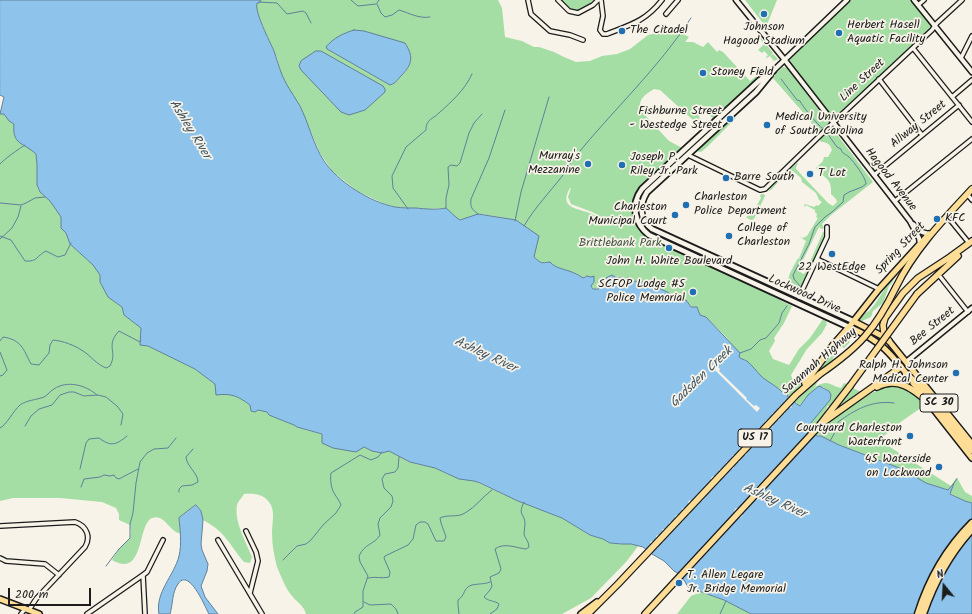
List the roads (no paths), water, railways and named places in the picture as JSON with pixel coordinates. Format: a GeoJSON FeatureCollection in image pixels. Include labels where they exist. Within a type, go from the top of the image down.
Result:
{"type":"FeatureCollection","features":[{"type":"Feature","properties":{"kind":"highway","name":"Spring Street"},"geometry":{"type":"LineString","coordinates":[[947,216],[972,189]]}},
{"type":"Feature","properties":{"kind":"highway","name":"Savannah Highway"},"geometry":{"type":"LineString","coordinates":[[588,614],[796,395],[820,374],[849,353],[865,337],[881,315],[910,262],[947,216]]}},
{"type":"Feature","properties":{"kind":"highway"},"geometry":{"type":"LineString","coordinates":[[645,614],[818,427],[917,294],[971,242]]}},
{"type":"Feature","properties":{"kind":"highway"},"geometry":{"type":"LineString","coordinates":[[889,341],[884,333],[883,325],[885,318],[903,293],[918,278],[950,258],[971,242]]}},
{"type":"Feature","properties":{"kind":"highway"},"geometry":{"type":"LineString","coordinates":[[796,395],[834,344],[849,327]]}},
{"type":"Feature","properties":{"kind":"highway"},"geometry":{"type":"LineString","coordinates":[[818,427],[901,367]]}},
{"type":"Feature","properties":{"kind":"highway","name":"SC 30"},"geometry":{"type":"LineString","coordinates":[[906,374],[924,390],[972,450]]}},
{"type":"Feature","properties":{"kind":"highway"},"geometry":{"type":"LineString","coordinates":[[864,394],[881,385],[898,383],[910,387],[928,402]]}},
{"type":"Feature","properties":{"kind":"highway"},"geometry":{"type":"LineString","coordinates":[[918,614],[931,579],[953,544],[972,518]]}},
{"type":"Feature","properties":{"kind":"highway"},"geometry":{"type":"LineString","coordinates":[[953,544],[972,523]]}},
{"type":"Feature","properties":{"kind":"highway"},"geometry":{"type":"LineString","coordinates":[[923,614],[933,586],[942,568],[963,539],[972,531]]}},
{"type":"Feature","properties":{"kind":"main road","name":"Lockwood Drive"},"geometry":{"type":"LineString","coordinates":[[773,71],[760,80],[639,193],[635,205],[635,213],[638,223],[649,235],[667,244],[833,319],[873,339],[888,351],[972,458]]}},
{"type":"Feature","properties":{"kind":"main road","name":"Lockwood Drive"},"geometry":{"type":"LineString","coordinates":[[773,71],[756,92],[647,192],[642,202],[644,220],[649,226],[670,237],[853,321],[889,341],[972,443]]}},
{"type":"Feature","properties":{"kind":"main road"},"geometry":{"type":"LineString","coordinates":[[734,104],[738,108]]}},
{"type":"Feature","properties":{"kind":"main road"},"geometry":{"type":"LineString","coordinates":[[680,154],[687,155]]}},
{"type":"Feature","properties":{"kind":"main road"},"geometry":{"type":"LineString","coordinates":[[656,177],[659,181]]}},
{"type":"Feature","properties":{"kind":"main road","name":"Spring Street"},"geometry":{"type":"LineString","coordinates":[[849,327],[879,289],[947,216]]}},
{"type":"Feature","properties":{"kind":"main road"},"geometry":{"type":"LineString","coordinates":[[667,244],[670,237]]}},
{"type":"Feature","properties":{"kind":"main road"},"geometry":{"type":"LineString","coordinates":[[707,262],[710,256]]}},
{"type":"Feature","properties":{"kind":"main road"},"geometry":{"type":"LineString","coordinates":[[734,274],[736,268]]}},
{"type":"Feature","properties":{"kind":"main road"},"geometry":{"type":"LineString","coordinates":[[762,287],[765,281]]}},
{"type":"Feature","properties":{"kind":"main road"},"geometry":{"type":"LineString","coordinates":[[796,303],[799,297]]}},
{"type":"Feature","properties":{"kind":"main road"},"geometry":{"type":"LineString","coordinates":[[833,319],[836,314]]}},
{"type":"Feature","properties":{"kind":"main road"},"geometry":{"type":"LineString","coordinates":[[901,367],[906,362]]}},
{"type":"Feature","properties":{"kind":"main road"},"geometry":{"type":"LineString","coordinates":[[906,374],[907,371],[910,371],[928,389]]}},
{"type":"Feature","properties":{"kind":"main road"},"geometry":{"type":"LineString","coordinates":[[580,614],[606,596]]}},
{"type":"Feature","properties":{"kind":"main road"},"geometry":{"type":"LineString","coordinates":[[0,599],[39,614]]}},
{"type":"Feature","properties":{"kind":"street"},"geometry":{"type":"LineString","coordinates":[[528,0],[531,14],[550,31],[583,40]]}},
{"type":"Feature","properties":{"kind":"street"},"geometry":{"type":"LineString","coordinates":[[558,0],[569,11],[578,13],[599,0],[602,16],[600,30],[603,34],[607,34],[639,22],[655,9],[662,0]]}},
{"type":"Feature","properties":{"kind":"street"},"geometry":{"type":"LineString","coordinates":[[666,14],[678,0]]}},
{"type":"Feature","properties":{"kind":"street","name":"Hagood Avenue"},"geometry":{"type":"LineString","coordinates":[[736,0],[895,201],[910,221],[919,238],[920,244]]}},
{"type":"Feature","properties":{"kind":"street"},"geometry":{"type":"LineString","coordinates":[[773,71],[847,0]]}},
{"type":"Feature","properties":{"kind":"street"},"geometry":{"type":"LineString","coordinates":[[914,0],[972,72]]}},
{"type":"Feature","properties":{"kind":"street"},"geometry":{"type":"LineString","coordinates":[[918,5],[924,0]]}},
{"type":"Feature","properties":{"kind":"street","name":"Line Street"},"geometry":{"type":"LineString","coordinates":[[687,155],[763,190],[962,0]]}},
{"type":"Feature","properties":{"kind":"street"},"geometry":{"type":"LineString","coordinates":[[961,58],[972,36]]}},
{"type":"Feature","properties":{"kind":"street"},"geometry":{"type":"LineString","coordinates":[[913,48],[972,122]]}},
{"type":"Feature","properties":{"kind":"street"},"geometry":{"type":"LineString","coordinates":[[879,79],[922,135]]}},
{"type":"Feature","properties":{"kind":"street"},"geometry":{"type":"LineString","coordinates":[[952,97],[972,80]]}},
{"type":"Feature","properties":{"kind":"street","name":"Allway Street"},"geometry":{"type":"LineString","coordinates":[[874,175],[959,105]]}},
{"type":"Feature","properties":{"kind":"street"},"geometry":{"type":"LineString","coordinates":[[895,201],[972,140]]}},
{"type":"Feature","properties":{"kind":"street"},"geometry":{"type":"LineString","coordinates":[[967,194],[972,200]]}},
{"type":"Feature","properties":{"kind":"street"},"geometry":{"type":"LineString","coordinates":[[947,216],[971,242]]}},
{"type":"Feature","properties":{"kind":"street","name":"Hagood Avenue"},"geometry":{"type":"LineString","coordinates":[[910,221],[922,232],[929,234]]}},
{"type":"Feature","properties":{"kind":"street"},"geometry":{"type":"LineString","coordinates":[[799,297],[827,236],[827,227]]}},
{"type":"Feature","properties":{"kind":"street"},"geometry":{"type":"LineString","coordinates":[[816,259],[879,289]]}},
{"type":"Feature","properties":{"kind":"street"},"geometry":{"type":"LineString","coordinates":[[938,274],[968,312]]}},
{"type":"Feature","properties":{"kind":"street","name":"Bee Street"},"geometry":{"type":"LineString","coordinates":[[906,362],[972,308]]}},
{"type":"Feature","properties":{"kind":"street"},"geometry":{"type":"LineString","coordinates":[[0,526],[72,522],[80,524],[87,530],[87,543],[27,610],[21,614]]}},
{"type":"Feature","properties":{"kind":"street"},"geometry":{"type":"LineString","coordinates":[[246,532],[256,552],[258,561],[250,593]]}},
{"type":"Feature","properties":{"kind":"street"},"geometry":{"type":"LineString","coordinates":[[87,614],[147,572],[163,540]]}},
{"type":"Feature","properties":{"kind":"street"},"geometry":{"type":"LineString","coordinates":[[218,540],[262,614]]}},
{"type":"Feature","properties":{"kind":"street"},"geometry":{"type":"LineString","coordinates":[[0,558],[45,564],[59,575]]}},
{"type":"Feature","properties":{"kind":"street"},"geometry":{"type":"LineString","coordinates":[[143,575],[145,614]]}},
{"type":"Feature","properties":{"kind":"water","name":"Ashley River"},"geometry":{"type":"Polygon","coordinates":[[[0,0],[261,0],[257,3],[260,19],[274,51],[283,77],[300,106],[320,154],[330,169],[355,190],[375,201],[395,207],[431,209],[446,208],[460,220],[478,214],[516,220],[539,236],[534,257],[538,261],[544,263],[550,262],[555,266],[575,273],[583,278],[587,276],[594,276],[594,282],[591,286],[593,289],[598,289],[604,285],[606,278],[612,275],[626,279],[628,277],[633,281],[643,282],[644,284],[659,288],[677,296],[683,301],[686,300],[691,307],[697,307],[700,315],[706,317],[740,353],[739,357],[751,364],[761,376],[784,394],[787,394],[788,397],[798,405],[800,406],[808,395],[819,386],[829,391],[831,395],[830,400],[810,424],[810,428],[817,436],[821,436],[839,445],[902,469],[926,483],[948,490],[954,483],[950,494],[972,503],[972,614],[751,614],[724,600],[688,587],[681,575],[643,547],[631,544],[610,543],[590,535],[562,518],[518,501],[480,483],[459,479],[435,468],[410,462],[389,451],[382,453],[372,451],[364,447],[356,452],[333,448],[322,443],[322,434],[297,427],[269,415],[267,412],[258,410],[255,412],[251,411],[250,405],[242,399],[234,396],[226,394],[216,395],[215,384],[195,369],[148,346],[140,345],[141,328],[124,315],[122,307],[108,297],[100,282],[100,275],[93,265],[70,244],[66,233],[61,228],[61,217],[50,201],[40,192],[37,185],[36,154],[17,140],[14,131],[14,124],[9,121],[4,114],[0,114],[4,97],[0,95],[0,0]]]}},
{"type":"Feature","properties":{"kind":"water"},"geometry":{"type":"Polygon","coordinates":[[[354,30],[364,31],[405,43],[410,53],[410,62],[407,69],[393,84],[390,85],[327,49],[326,47],[335,38],[354,30]]]}},
{"type":"Feature","properties":{"kind":"water"},"geometry":{"type":"Polygon","coordinates":[[[316,51],[321,51],[383,86],[385,92],[365,110],[349,115],[341,112],[301,70],[299,66],[301,61],[316,51]]]}},
{"type":"Feature","properties":{"kind":"water"},"geometry":{"type":"Polygon","coordinates":[[[196,505],[201,511],[203,520],[201,544],[208,564],[201,586],[205,597],[218,614],[209,614],[192,584],[182,580],[176,587],[170,614],[159,614],[162,591],[177,563],[179,556],[181,542],[179,518],[196,505]]]}},
{"type":"Feature","properties":{"kind":"waterway"},"geometry":{"type":"LineString","coordinates":[[351,0],[358,6],[376,4]]}},
{"type":"Feature","properties":{"kind":"waterway"},"geometry":{"type":"LineString","coordinates":[[259,2],[277,3],[287,14],[303,11],[306,13],[311,23]]}},
{"type":"Feature","properties":{"kind":"waterway"},"geometry":{"type":"LineString","coordinates":[[377,4],[381,13],[385,17],[392,15],[399,10],[418,16],[430,17]]}},
{"type":"Feature","properties":{"kind":"waterway"},"geometry":{"type":"LineString","coordinates":[[524,226],[575,157],[650,72],[691,18]]}},
{"type":"Feature","properties":{"kind":"waterway"},"geometry":{"type":"LineString","coordinates":[[408,209],[393,188],[392,176],[406,147],[426,130],[429,121],[457,95],[466,85],[472,74]]}},
{"type":"Feature","properties":{"kind":"waterway","name":"Gadsden Creek"},"geometry":{"type":"LineString","coordinates":[[781,79],[797,100],[800,101],[822,128]]}},
{"type":"Feature","properties":{"kind":"waterway"},"geometry":{"type":"LineString","coordinates":[[515,221],[521,192],[549,97]]}},
{"type":"Feature","properties":{"kind":"waterway"},"geometry":{"type":"LineString","coordinates":[[478,214],[472,208],[471,199],[489,158],[505,110]]}},
{"type":"Feature","properties":{"kind":"waterway"},"geometry":{"type":"LineString","coordinates":[[446,208],[446,198],[449,185],[448,167],[451,165],[457,166],[460,163],[469,133],[474,123],[482,114]]}},
{"type":"Feature","properties":{"kind":"waterway","name":"Gadsden Creek"},"geometry":{"type":"LineString","coordinates":[[800,286],[794,279],[793,275],[809,244],[815,227],[843,202],[844,195],[866,184],[857,166],[842,152],[841,149],[837,147],[827,133]]}},
{"type":"Feature","properties":{"kind":"waterway"},"geometry":{"type":"LineString","coordinates":[[0,164],[25,145]]}},
{"type":"Feature","properties":{"kind":"waterway"},"geometry":{"type":"LineString","coordinates":[[0,203],[21,205],[35,198],[45,197]]}},
{"type":"Feature","properties":{"kind":"waterway"},"geometry":{"type":"LineString","coordinates":[[0,239],[12,228],[18,217],[21,206]]}},
{"type":"Feature","properties":{"kind":"waterway"},"geometry":{"type":"LineString","coordinates":[[0,236],[11,240],[25,261],[35,260],[46,251],[58,257],[65,255],[71,243]]}},
{"type":"Feature","properties":{"kind":"waterway","name":"Gadsden Creek"},"geometry":{"type":"LineString","coordinates":[[740,353],[751,349],[760,340],[766,338],[779,323],[782,313],[787,306]]}},
{"type":"Feature","properties":{"kind":"waterway"},"geometry":{"type":"LineString","coordinates":[[0,341],[3,337],[14,340],[24,350],[31,364],[39,365],[49,353],[50,345],[53,340],[61,341],[80,349],[106,368],[110,366],[112,361],[112,345],[115,336],[119,331],[140,342],[141,341]]}},
{"type":"Feature","properties":{"kind":"waterway"},"geometry":{"type":"LineString","coordinates":[[0,352],[7,370],[0,376]]}},
{"type":"Feature","properties":{"kind":"waterway"},"geometry":{"type":"LineString","coordinates":[[0,428],[20,405],[44,397],[59,386],[70,384],[82,386],[97,395]]}},
{"type":"Feature","properties":{"kind":"waterway"},"geometry":{"type":"LineString","coordinates":[[25,426],[31,416],[39,409],[52,405],[60,395],[69,392],[74,392],[84,396],[98,395],[106,397],[117,406],[123,414],[121,425]]}},
{"type":"Feature","properties":{"kind":"waterway"},"geometry":{"type":"LineString","coordinates":[[830,441],[838,427],[838,422],[851,414],[864,407],[878,403],[894,403]]}},
{"type":"Feature","properties":{"kind":"waterway"},"geometry":{"type":"LineString","coordinates":[[80,469],[86,443],[89,439],[99,438],[107,443],[113,444],[127,436]]}},
{"type":"Feature","properties":{"kind":"waterway"},"geometry":{"type":"LineString","coordinates":[[106,566],[130,538],[130,524],[133,513],[140,462],[147,453],[154,449],[168,448],[176,438]]}},
{"type":"Feature","properties":{"kind":"waterway"},"geometry":{"type":"LineString","coordinates":[[179,492],[179,489],[182,486],[192,485],[198,482],[198,479],[188,464],[186,457],[193,449]]}},
{"type":"Feature","properties":{"kind":"waterway"},"geometry":{"type":"LineString","coordinates":[[283,560],[297,546],[306,544],[311,540],[323,525],[336,513],[341,505],[332,489],[331,473],[360,455],[371,460],[378,457],[382,452]]}},
{"type":"Feature","properties":{"kind":"waterway"},"geometry":{"type":"LineString","coordinates":[[354,614],[363,607],[363,591],[368,576],[360,562],[359,556],[361,552],[380,535],[378,524],[380,518],[391,507],[393,501],[392,496],[384,488],[382,479],[385,474],[395,472],[398,468],[399,457]]}},
{"type":"Feature","properties":{"kind":"waterway"},"geometry":{"type":"LineString","coordinates":[[81,487],[84,479],[104,475],[114,475],[119,479],[138,469]]}},
{"type":"Feature","properties":{"kind":"waterway"},"geometry":{"type":"LineString","coordinates":[[954,483],[957,479]]}},
{"type":"Feature","properties":{"kind":"waterway"},"geometry":{"type":"LineString","coordinates":[[368,578],[389,577],[390,572],[384,558],[385,556],[408,545],[413,539],[416,525],[420,522],[425,522],[428,524],[436,541],[444,541],[446,537],[440,518],[465,513],[492,490]]}},
{"type":"Feature","properties":{"kind":"waterway"},"geometry":{"type":"LineString","coordinates":[[490,614],[497,609],[499,604],[484,597],[492,586],[490,577],[499,573],[501,569],[495,549],[502,546],[526,549],[529,547],[524,534],[525,520],[521,512],[524,502]]}},
{"type":"Feature","properties":{"kind":"waterway"},"geometry":{"type":"LineString","coordinates":[[459,614],[458,600],[466,589],[472,585],[490,582]]}},
{"type":"Feature","properties":{"kind":"waterway"},"geometry":{"type":"LineString","coordinates":[[720,614],[726,601]]}},
{"type":"Feature","properties":{"kind":"waterway"},"geometry":{"type":"LineString","coordinates":[[364,602],[370,605],[391,604],[396,609],[398,614]]}},
{"type":"Feature","properties":{"kind":"place","name":"Johnson Hagood Stadium"},"geometry":{"type":"Point","coordinates":[764,14]}},
{"type":"Feature","properties":{"kind":"place","name":"The Citadel"},"geometry":{"type":"Point","coordinates":[622,31]}},
{"type":"Feature","properties":{"kind":"place","name":"Herbert Hasell Aquatic Facility"},"geometry":{"type":"Point","coordinates":[839,33]}},
{"type":"Feature","properties":{"kind":"place","name":"Stoney Field"},"geometry":{"type":"Point","coordinates":[703,73]}},
{"type":"Feature","properties":{"kind":"place","name":"Fishburne Street - Westedge Street"},"geometry":{"type":"Point","coordinates":[730,119]}},
{"type":"Feature","properties":{"kind":"place","name":"Medical University of South Carolina"},"geometry":{"type":"Point","coordinates":[767,125]}},
{"type":"Feature","properties":{"kind":"place","name":"Murray's Mezzanine"},"geometry":{"type":"Point","coordinates":[588,164]}},
{"type":"Feature","properties":{"kind":"place","name":"Joseph P. Riley Jr. Park"},"geometry":{"type":"Point","coordinates":[622,165]}},
{"type":"Feature","properties":{"kind":"place","name":"T Lot"},"geometry":{"type":"Point","coordinates":[810,174]}},
{"type":"Feature","properties":{"kind":"place","name":"Barre South"},"geometry":{"type":"Point","coordinates":[726,178]}},
{"type":"Feature","properties":{"kind":"place","name":"Charleston Police Department"},"geometry":{"type":"Point","coordinates":[686,205]}},
{"type":"Feature","properties":{"kind":"place","name":"Charleston Municipal Court"},"geometry":{"type":"Point","coordinates":[675,215]}},
{"type":"Feature","properties":{"kind":"place","name":"KFC"},"geometry":{"type":"Point","coordinates":[937,219]}},
{"type":"Feature","properties":{"kind":"place","name":"College of Charleston"},"geometry":{"type":"Point","coordinates":[729,236]}},
{"type":"Feature","properties":{"kind":"place","name":"John H. White Boulevard"},"geometry":{"type":"Point","coordinates":[669,248]}},
{"type":"Feature","properties":{"kind":"place","name":"22 WestEdge"},"geometry":{"type":"Point","coordinates":[832,254]}},
{"type":"Feature","properties":{"kind":"place","name":"SCFOP Lodge #5 Police Memorial"},"geometry":{"type":"Point","coordinates":[693,292]}},
{"type":"Feature","properties":{"kind":"place","name":"Ralph H. Johnson Medical Center"},"geometry":{"type":"Point","coordinates":[956,373]}},
{"type":"Feature","properties":{"kind":"place","name":"Courtyard Charleston Waterfront"},"geometry":{"type":"Point","coordinates":[910,436]}},
{"type":"Feature","properties":{"kind":"place","name":"45 Waterside on Lockwood"},"geometry":{"type":"Point","coordinates":[939,467]}},
{"type":"Feature","properties":{"kind":"place","name":"T. Allen Legare Jr. Bridge Memorial"},"geometry":{"type":"Point","coordinates":[679,583]}},
{"type":"Feature","properties":{"kind":"park label","name":"Brittlebank Park"},"geometry":{"type":"Point","coordinates":[620,244]}}]}
